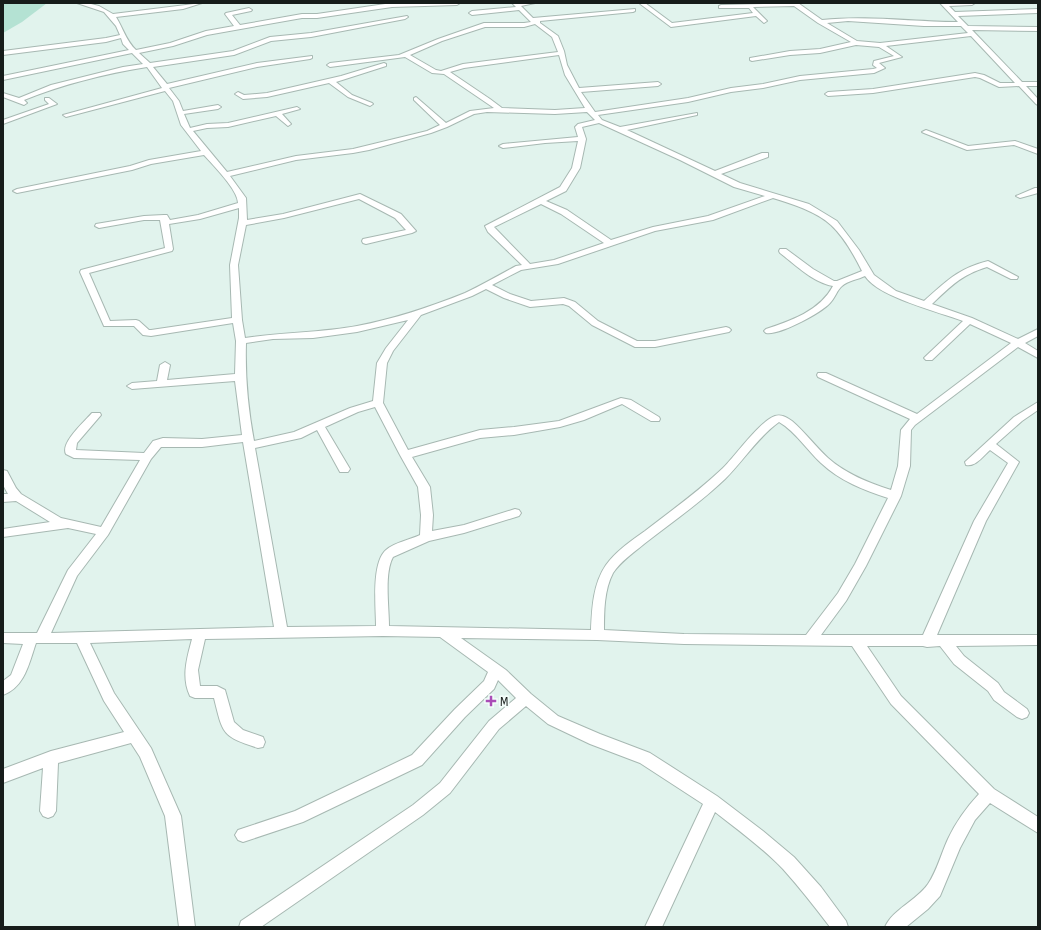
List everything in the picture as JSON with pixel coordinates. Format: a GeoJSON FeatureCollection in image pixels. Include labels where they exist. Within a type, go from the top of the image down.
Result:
{"type":"FeatureCollection","features":[{"type":"Feature","properties":{"kind":"street"},"geometry":{"type":"LineString","coordinates":[[85,3],[112,16],[119,26],[126,44],[148,65],[176,101],[184,125],[207,152],[242,198],[242,223],[234,265],[237,320],[241,341],[240,377],[248,442],[281,633]]}},
{"type":"Feature","properties":{"kind":"street"},"geometry":{"type":"LineString","coordinates":[[112,16],[199,3]]}},
{"type":"Feature","properties":{"kind":"street"},"geometry":{"type":"LineString","coordinates":[[3,78],[171,45],[206,33],[302,16],[317,16],[392,5],[457,3]]}},
{"type":"Feature","properties":{"kind":"street"},"geometry":{"type":"LineString","coordinates":[[472,13],[532,3]]}},
{"type":"Feature","properties":{"kind":"street"},"geometry":{"type":"LineString","coordinates":[[642,3],[671,25],[756,14]]}},
{"type":"Feature","properties":{"kind":"street"},"geometry":{"type":"LineString","coordinates":[[721,7],[794,3],[820,22],[856,43]]}},
{"type":"Feature","properties":{"kind":"street"},"geometry":{"type":"LineString","coordinates":[[944,4],[972,3]]}},
{"type":"Feature","properties":{"kind":"street"},"geometry":{"type":"LineString","coordinates":[[944,4],[1038,103]]}},
{"type":"Feature","properties":{"kind":"street"},"geometry":{"type":"LineString","coordinates":[[518,5],[554,36],[568,75],[591,112],[600,121],[683,158],[747,189],[806,206],[834,223],[855,250],[870,277],[881,286],[893,293],[969,320],[1018,343],[1038,355]]}},
{"type":"Feature","properties":{"kind":"street"},"geometry":{"type":"LineString","coordinates":[[750,6],[764,21]]}},
{"type":"Feature","properties":{"kind":"street"},"geometry":{"type":"LineString","coordinates":[[238,27],[228,14],[249,10]]}},
{"type":"Feature","properties":{"kind":"street"},"geometry":{"type":"LineString","coordinates":[[508,21],[535,21],[633,10]]}},
{"type":"Feature","properties":{"kind":"street"},"geometry":{"type":"LineString","coordinates":[[953,14],[1038,11]]}},
{"type":"Feature","properties":{"kind":"street"},"geometry":{"type":"LineString","coordinates":[[19,100],[53,86],[123,69],[234,53],[270,39],[311,35],[405,17]]}},
{"type":"Feature","properties":{"kind":"street"},"geometry":{"type":"LineString","coordinates":[[820,22],[848,19],[1038,29]]}},
{"type":"Feature","properties":{"kind":"street"},"geometry":{"type":"LineString","coordinates":[[238,94],[243,97],[251,97],[331,81],[387,64],[465,31],[484,25],[524,25],[535,21]]}},
{"type":"Feature","properties":{"kind":"street"},"geometry":{"type":"LineString","coordinates":[[752,59],[790,53],[820,51],[856,43],[880,45],[973,34]]}},
{"type":"Feature","properties":{"kind":"street"},"geometry":{"type":"LineString","coordinates":[[3,53],[106,40],[123,36]]}},
{"type":"Feature","properties":{"kind":"street"},"geometry":{"type":"LineString","coordinates":[[225,175],[296,158],[353,151],[429,132],[446,126],[472,112],[500,110],[591,112],[688,100],[731,90],[763,86],[800,78],[871,72],[881,69],[875,63],[876,62],[899,57],[880,45]]}},
{"type":"Feature","properties":{"kind":"street"},"geometry":{"type":"LineString","coordinates":[[330,66],[403,56],[434,72],[445,72],[463,66],[561,53]]}},
{"type":"Feature","properties":{"kind":"street"},"geometry":{"type":"LineString","coordinates":[[66,115],[116,104],[165,88],[257,65],[310,57]]}},
{"type":"Feature","properties":{"kind":"street"},"geometry":{"type":"LineString","coordinates":[[445,72],[488,100],[500,110]]}},
{"type":"Feature","properties":{"kind":"street"},"geometry":{"type":"LineString","coordinates":[[828,94],[873,91],[975,75],[982,76],[1000,84],[1038,84]]}},
{"type":"Feature","properties":{"kind":"street"},"geometry":{"type":"LineString","coordinates":[[331,81],[350,96],[370,104]]}},
{"type":"Feature","properties":{"kind":"street"},"geometry":{"type":"LineString","coordinates":[[577,90],[658,84]]}},
{"type":"Feature","properties":{"kind":"street"},"geometry":{"type":"LineString","coordinates":[[3,95],[19,100],[37,110]]}},
{"type":"Feature","properties":{"kind":"street"},"geometry":{"type":"LineString","coordinates":[[3,122],[54,104],[47,99]]}},
{"type":"Feature","properties":{"kind":"street"},"geometry":{"type":"LineString","coordinates":[[416,100],[446,126]]}},
{"type":"Feature","properties":{"kind":"street"},"geometry":{"type":"LineString","coordinates":[[180,113],[218,107]]}},
{"type":"Feature","properties":{"kind":"street"},"geometry":{"type":"LineString","coordinates":[[188,130],[207,126],[228,125],[297,109]]}},
{"type":"Feature","properties":{"kind":"street"},"geometry":{"type":"LineString","coordinates":[[278,114],[288,124]]}},
{"type":"Feature","properties":{"kind":"street"},"geometry":{"type":"LineString","coordinates":[[618,130],[695,114]]}},
{"type":"Feature","properties":{"kind":"street"},"geometry":{"type":"LineString","coordinates":[[528,266],[489,228],[489,226],[563,189],[570,180],[576,168],[582,139],[578,127],[580,125],[600,121]]}},
{"type":"Feature","properties":{"kind":"street"},"geometry":{"type":"LineString","coordinates":[[926,132],[967,148],[1016,143],[1038,152]]}},
{"type":"Feature","properties":{"kind":"street"},"geometry":{"type":"LineString","coordinates":[[503,146],[545,141],[582,139]]}},
{"type":"Feature","properties":{"kind":"street"},"geometry":{"type":"LineString","coordinates":[[18,191],[90,177],[150,162],[207,152]]}},
{"type":"Feature","properties":{"kind":"street"},"geometry":{"type":"LineString","coordinates":[[715,174],[765,154]]}},
{"type":"Feature","properties":{"kind":"street"},"geometry":{"type":"LineString","coordinates":[[1020,196],[1038,190]]}},
{"type":"Feature","properties":{"kind":"street"},"geometry":{"type":"LineString","coordinates":[[242,223],[284,216],[360,196],[398,216],[412,231],[366,240]]}},
{"type":"Feature","properties":{"kind":"street"},"geometry":{"type":"LineString","coordinates":[[241,341],[273,336],[299,336],[335,332],[404,318],[469,294],[519,268],[555,262],[652,229],[710,218],[772,196]]}},
{"type":"Feature","properties":{"kind":"street"},"geometry":{"type":"LineString","coordinates":[[540,201],[564,212],[610,243]]}},
{"type":"Feature","properties":{"kind":"street"},"geometry":{"type":"LineString","coordinates":[[165,222],[200,216],[243,204]]}},
{"type":"Feature","properties":{"kind":"street"},"geometry":{"type":"LineString","coordinates":[[99,226],[164,217],[169,249],[84,272],[107,324],[137,323],[146,332],[151,333],[237,320]]}},
{"type":"Feature","properties":{"kind":"street"},"geometry":{"type":"LineString","coordinates":[[783,251],[824,280],[834,284],[838,284],[867,272]]}},
{"type":"Feature","properties":{"kind":"street"},"geometry":{"type":"LineString","coordinates":[[925,305],[968,270],[988,264],[1014,277]]}},
{"type":"Feature","properties":{"kind":"street"},"geometry":{"type":"LineString","coordinates":[[769,331],[785,326],[822,307],[830,298],[838,284]]}},
{"type":"Feature","properties":{"kind":"street"},"geometry":{"type":"LineString","coordinates":[[485,285],[507,296],[530,304],[564,302],[572,304],[595,323],[626,341],[635,344],[655,344],[726,330]]}},
{"type":"Feature","properties":{"kind":"street"},"geometry":{"type":"LineString","coordinates":[[417,314],[389,350],[382,363],[378,403],[405,455],[424,487],[427,515],[426,537]]}},
{"type":"Feature","properties":{"kind":"street"},"geometry":{"type":"LineString","coordinates":[[930,358],[969,320]]}},
{"type":"Feature","properties":{"kind":"street"},"geometry":{"type":"LineString","coordinates":[[810,640],[842,597],[895,496],[904,466],[906,430],[918,418],[1018,343],[1038,332]]}},
{"type":"Feature","properties":{"kind":"street"},"geometry":{"type":"LineString","coordinates":[[161,384],[165,365]]}},
{"type":"Feature","properties":{"kind":"street"},"geometry":{"type":"LineString","coordinates":[[822,375],[918,418]]}},
{"type":"Feature","properties":{"kind":"street"},"geometry":{"type":"LineString","coordinates":[[132,386],[240,377]]}},
{"type":"Feature","properties":{"kind":"street"},"geometry":{"type":"LineString","coordinates":[[405,455],[450,444],[480,434],[514,431],[560,424],[580,418],[621,401],[627,402],[655,419]]}},
{"type":"Feature","properties":{"kind":"street"},"geometry":{"type":"LineString","coordinates":[[3,689],[16,679],[36,638],[72,574],[104,532],[147,457],[157,444],[163,442],[248,442],[298,435],[354,410],[378,403]]}},
{"type":"Feature","properties":{"kind":"street"},"geometry":{"type":"LineString","coordinates":[[970,462],[1018,419],[1038,405]]}},
{"type":"Feature","properties":{"kind":"street"},"geometry":{"type":"LineString","coordinates":[[96,415],[72,442],[70,451],[74,454],[147,457]]}},
{"type":"Feature","properties":{"kind":"street"},"geometry":{"type":"LineString","coordinates":[[597,635],[600,596],[609,570],[621,557],[653,529],[692,502],[738,459],[758,436],[776,419],[782,419],[793,428],[824,460],[838,472],[868,487],[895,496]]}},
{"type":"Feature","properties":{"kind":"street"},"geometry":{"type":"LineString","coordinates":[[319,426],[326,433],[344,469]]}},
{"type":"Feature","properties":{"kind":"street"},"geometry":{"type":"LineString","coordinates":[[927,642],[980,521],[1014,462],[990,445]]}},
{"type":"Feature","properties":{"kind":"street"},"geometry":{"type":"LineString","coordinates":[[3,474],[11,490],[17,497],[58,521],[104,532]]}},
{"type":"Feature","properties":{"kind":"street"},"geometry":{"type":"LineString","coordinates":[[3,498],[17,497]]}},
{"type":"Feature","properties":{"kind":"street"},"geometry":{"type":"LineString","coordinates":[[383,630],[383,568],[386,558],[391,553],[426,537],[464,529],[514,513]]}},
{"type":"Feature","properties":{"kind":"street"},"geometry":{"type":"LineString","coordinates":[[3,533],[68,524]]}},
{"type":"Feature","properties":{"kind":"street"},"geometry":{"type":"LineString","coordinates":[[3,638],[81,638],[383,630],[444,633],[597,635],[684,639],[927,642],[1038,640]]}},
{"type":"Feature","properties":{"kind":"street"},"geometry":{"type":"LineString","coordinates":[[444,633],[496,671],[553,720],[595,739],[645,758],[712,801],[758,836],[788,862],[815,893],[840,927]]}},
{"type":"Feature","properties":{"kind":"street"},"geometry":{"type":"LineString","coordinates":[[200,634],[192,669],[192,684],[195,692],[217,692],[220,694],[228,725],[238,736],[258,742]]}},
{"type":"Feature","properties":{"kind":"street"},"geometry":{"type":"LineString","coordinates":[[81,638],[109,697],[146,752],[173,816],[187,927]]}},
{"type":"Feature","properties":{"kind":"street"},"geometry":{"type":"LineString","coordinates":[[856,641],[896,700],[989,794],[1038,826]]}},
{"type":"Feature","properties":{"kind":"street"},"geometry":{"type":"LineString","coordinates":[[944,641],[959,660],[993,687],[999,696],[1022,713]]}},
{"type":"Feature","properties":{"kind":"street"},"geometry":{"type":"LineString","coordinates":[[243,836],[298,817],[417,760],[460,713],[489,685],[496,671]]}},
{"type":"Feature","properties":{"kind":"street"},"geometry":{"type":"LineString","coordinates":[[247,927],[418,810],[445,788],[494,725],[526,698]]}},
{"type":"Feature","properties":{"kind":"street"},"geometry":{"type":"LineString","coordinates":[[3,776],[51,758],[134,736]]}},
{"type":"Feature","properties":{"kind":"street"},"geometry":{"type":"LineString","coordinates":[[48,811],[51,758]]}},
{"type":"Feature","properties":{"kind":"street"},"geometry":{"type":"LineString","coordinates":[[893,927],[922,903],[934,890],[954,843],[970,815],[989,794]]}},
{"type":"Feature","properties":{"kind":"street"},"geometry":{"type":"LineString","coordinates":[[653,927],[712,801]]}},
{"type":"Feature","properties":{"kind":"green space"},"geometry":{"type":"Polygon","coordinates":[[[3,3],[47,3],[22,22],[3,33],[3,3]]]}},
{"type":"Feature","properties":{"kind":"place","name":"M"},"geometry":{"type":"Point","coordinates":[491,701]}}]}
